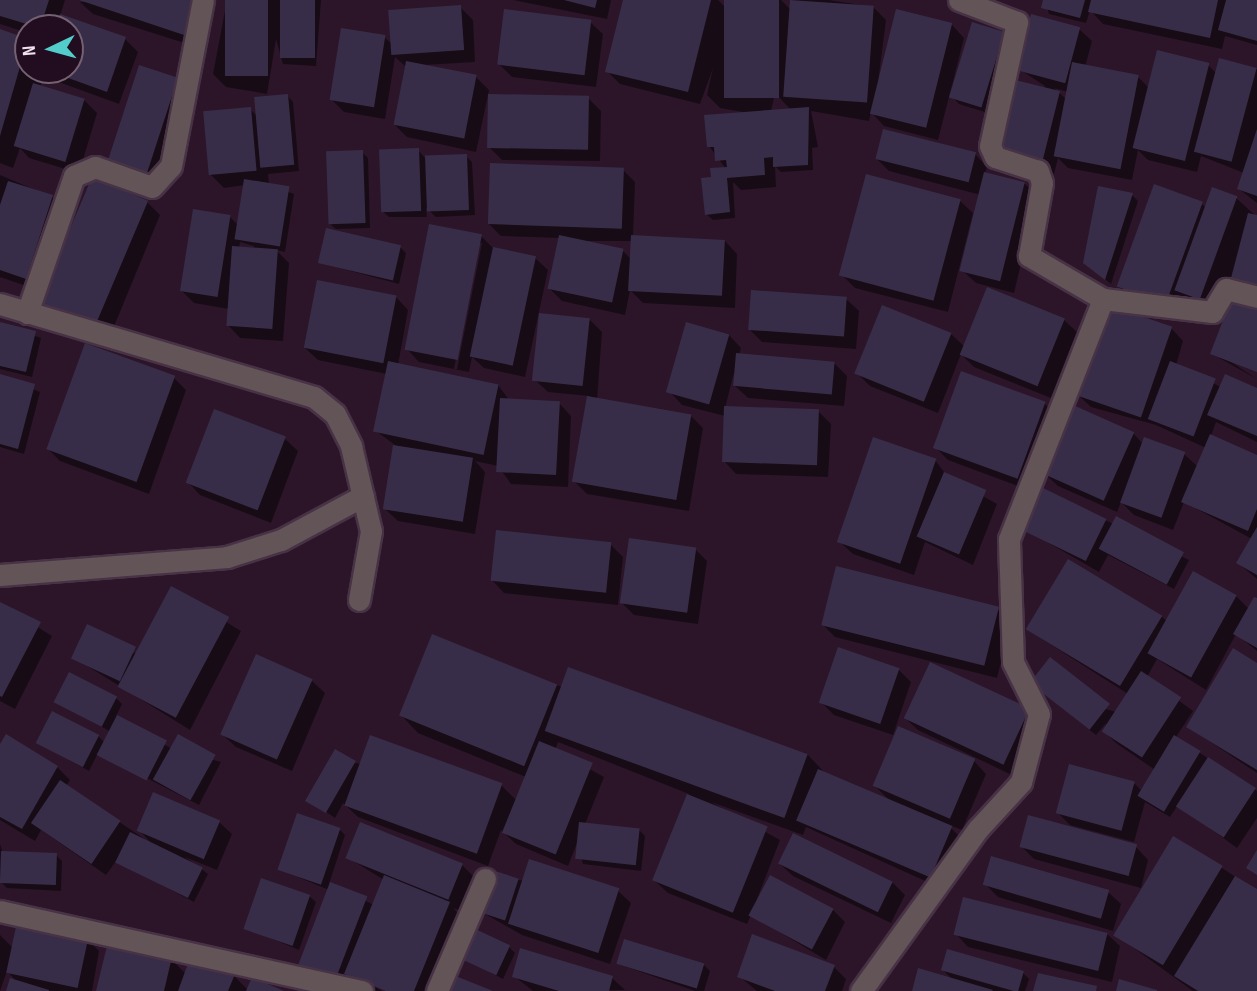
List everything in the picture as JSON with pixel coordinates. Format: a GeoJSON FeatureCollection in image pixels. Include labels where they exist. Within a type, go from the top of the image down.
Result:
{"type":"FeatureCollection","features":[{"type":"Feature","properties":{"kind":"street"},"geometry":{"type":"LineString","coordinates":[[27,313],[74,176],[95,167],[152,187],[170,166],[203,0]]}},
{"type":"Feature","properties":{"kind":"street"},"geometry":{"type":"LineString","coordinates":[[959,0],[1017,22],[990,146],[995,157],[1038,171],[1042,183],[1029,256],[1102,299],[1212,312],[1226,289],[1257,297]]}},
{"type":"Feature","properties":{"kind":"street"},"geometry":{"type":"LineString","coordinates":[[861,991],[978,829],[1021,782],[1039,713],[1013,662],[1009,539],[1102,299]]}},
{"type":"Feature","properties":{"kind":"street"},"geometry":{"type":"LineString","coordinates":[[0,304],[314,397],[335,414],[345,435],[371,531],[359,600]]}},
{"type":"Feature","properties":{"kind":"street"},"geometry":{"type":"LineString","coordinates":[[0,575],[227,557],[281,540],[363,496]]}},
{"type":"Feature","properties":{"kind":"street"},"geometry":{"type":"LineString","coordinates":[[437,991],[485,879]]}},
{"type":"Feature","properties":{"kind":"street"},"geometry":{"type":"LineString","coordinates":[[0,911],[362,991]]}},
{"type":"Feature","properties":{"kind":"building"},"geometry":{"type":"Polygon","coordinates":[[[0,0],[49,0],[44,14],[14,14],[14,20],[0,16],[0,0]]]}},
{"type":"Feature","properties":{"kind":"building"},"geometry":{"type":"Polygon","coordinates":[[[79,0],[192,0],[195,1],[184,35],[79,0]]]}},
{"type":"Feature","properties":{"kind":"building"},"geometry":{"type":"Polygon","coordinates":[[[225,0],[268,0],[268,76],[225,76],[225,0]]]}},
{"type":"Feature","properties":{"kind":"building"},"geometry":{"type":"Polygon","coordinates":[[[280,0],[315,0],[315,58],[280,58],[280,0]]]}},
{"type":"Feature","properties":{"kind":"building"},"geometry":{"type":"Polygon","coordinates":[[[564,0],[597,0],[595,8],[564,0]]]}},
{"type":"Feature","properties":{"kind":"building"},"geometry":{"type":"Polygon","coordinates":[[[623,0],[711,0],[688,92],[605,72],[623,0]]]}},
{"type":"Feature","properties":{"kind":"building"},"geometry":{"type":"Polygon","coordinates":[[[724,0],[779,0],[779,98],[724,98],[724,0]]]}},
{"type":"Feature","properties":{"kind":"building"},"geometry":{"type":"Polygon","coordinates":[[[790,0],[874,6],[867,103],[783,97],[790,0]]]}},
{"type":"Feature","properties":{"kind":"building"},"geometry":{"type":"Polygon","coordinates":[[[1043,0],[1085,0],[1080,18],[1041,8],[1043,0]]]}},
{"type":"Feature","properties":{"kind":"building"},"geometry":{"type":"Polygon","coordinates":[[[1091,0],[1218,0],[1210,38],[1088,12],[1091,0]]]}},
{"type":"Feature","properties":{"kind":"building"},"geometry":{"type":"Polygon","coordinates":[[[1226,0],[1257,0],[1257,41],[1218,30],[1226,0]]]}},
{"type":"Feature","properties":{"kind":"building"},"geometry":{"type":"Polygon","coordinates":[[[461,5],[464,50],[391,55],[388,10],[461,5]]]}},
{"type":"Feature","properties":{"kind":"building"},"geometry":{"type":"Polygon","coordinates":[[[504,9],[591,20],[585,75],[497,65],[504,9]]]}},
{"type":"Feature","properties":{"kind":"building"},"geometry":{"type":"Polygon","coordinates":[[[896,9],[952,23],[926,128],[870,114],[896,9]]]}},
{"type":"Feature","properties":{"kind":"building"},"geometry":{"type":"Polygon","coordinates":[[[1031,14],[1080,27],[1065,83],[1016,70],[1031,14]]]}},
{"type":"Feature","properties":{"kind":"building"},"geometry":{"type":"Polygon","coordinates":[[[84,22],[126,37],[107,92],[84,84],[84,22]]]}},
{"type":"Feature","properties":{"kind":"building"},"geometry":{"type":"Polygon","coordinates":[[[972,22],[1005,32],[981,107],[949,98],[972,22]]]}},
{"type":"Feature","properties":{"kind":"building"},"geometry":{"type":"Polygon","coordinates":[[[341,28],[385,35],[374,107],[330,100],[341,28]]]}},
{"type":"Feature","properties":{"kind":"building"},"geometry":{"type":"Polygon","coordinates":[[[0,29],[14,34],[15,84],[0,136],[0,29]]]}},
{"type":"Feature","properties":{"kind":"building"},"geometry":{"type":"Polygon","coordinates":[[[1157,50],[1209,63],[1185,161],[1133,148],[1157,50]]]}},
{"type":"Feature","properties":{"kind":"building"},"geometry":{"type":"Polygon","coordinates":[[[1219,58],[1257,68],[1232,162],[1194,152],[1219,58]]]}},
{"type":"Feature","properties":{"kind":"building"},"geometry":{"type":"Polygon","coordinates":[[[406,61],[477,75],[464,139],[394,125],[406,61]]]}},
{"type":"Feature","properties":{"kind":"building"},"geometry":{"type":"Polygon","coordinates":[[[1072,62],[1139,75],[1120,169],[1054,156],[1072,62]]]}},
{"type":"Feature","properties":{"kind":"building"},"geometry":{"type":"Polygon","coordinates":[[[139,65],[178,78],[146,178],[107,165],[139,65]]]}},
{"type":"Feature","properties":{"kind":"building"},"geometry":{"type":"Polygon","coordinates":[[[1011,79],[1060,91],[1042,163],[1000,146],[1011,79]]]}},
{"type":"Feature","properties":{"kind":"building"},"geometry":{"type":"Polygon","coordinates":[[[33,84],[85,99],[65,162],[14,146],[33,84]]]}},
{"type":"Feature","properties":{"kind":"building"},"geometry":{"type":"Polygon","coordinates":[[[288,94],[294,165],[260,168],[254,97],[288,94]]]}},
{"type":"Feature","properties":{"kind":"building"},"geometry":{"type":"Polygon","coordinates":[[[488,94],[589,96],[588,150],[487,148],[488,94]]]}},
{"type":"Feature","properties":{"kind":"building"},"geometry":{"type":"Polygon","coordinates":[[[251,107],[257,171],[209,175],[203,111],[251,107]]]}},
{"type":"Feature","properties":{"kind":"building"},"geometry":{"type":"Polygon","coordinates":[[[809,107],[808,165],[773,167],[773,157],[764,158],[765,175],[727,178],[730,212],[705,215],[701,178],[711,177],[710,168],[727,167],[726,160],[715,161],[714,147],[707,147],[704,115],[809,107]]]}},
{"type":"Feature","properties":{"kind":"building"},"geometry":{"type":"Polygon","coordinates":[[[883,129],[976,152],[969,182],[876,159],[883,129]]]}},
{"type":"Feature","properties":{"kind":"building"},"geometry":{"type":"Polygon","coordinates":[[[1257,129],[1257,196],[1237,189],[1257,129]]]}},
{"type":"Feature","properties":{"kind":"building"},"geometry":{"type":"Polygon","coordinates":[[[419,148],[421,211],[381,212],[379,149],[419,148]]]}},
{"type":"Feature","properties":{"kind":"building"},"geometry":{"type":"Polygon","coordinates":[[[363,150],[366,223],[329,224],[326,151],[363,150]]]}},
{"type":"Feature","properties":{"kind":"building"},"geometry":{"type":"Polygon","coordinates":[[[467,154],[469,210],[427,211],[425,155],[467,154]]]}},
{"type":"Feature","properties":{"kind":"building"},"geometry":{"type":"Polygon","coordinates":[[[490,163],[624,168],[622,229],[488,224],[490,163]]]}},
{"type":"Feature","properties":{"kind":"building"},"geometry":{"type":"Polygon","coordinates":[[[984,172],[1025,182],[1000,281],[959,271],[984,172]]]}},
{"type":"Feature","properties":{"kind":"building"},"geometry":{"type":"Polygon","coordinates":[[[866,174],[961,199],[933,301],[839,275],[866,174]]]}},
{"type":"Feature","properties":{"kind":"building"},"geometry":{"type":"Polygon","coordinates":[[[92,177],[148,201],[93,330],[37,306],[92,177]]]}},
{"type":"Feature","properties":{"kind":"building"},"geometry":{"type":"Polygon","coordinates":[[[244,179],[289,186],[280,246],[234,239],[244,179]]]}},
{"type":"Feature","properties":{"kind":"building"},"geometry":{"type":"Polygon","coordinates":[[[8,181],[53,195],[26,279],[0,270],[0,205],[8,181]]]}},
{"type":"Feature","properties":{"kind":"building"},"geometry":{"type":"Polygon","coordinates":[[[1154,184],[1203,202],[1166,304],[1117,286],[1154,184]]]}},
{"type":"Feature","properties":{"kind":"building"},"geometry":{"type":"Polygon","coordinates":[[[1098,186],[1133,193],[1105,280],[1083,263],[1098,186]]]}},
{"type":"Feature","properties":{"kind":"building"},"geometry":{"type":"Polygon","coordinates":[[[1212,187],[1237,196],[1200,300],[1174,290],[1212,187]]]}},
{"type":"Feature","properties":{"kind":"building"},"geometry":{"type":"Polygon","coordinates":[[[193,209],[231,215],[218,297],[180,291],[193,209]]]}},
{"type":"Feature","properties":{"kind":"building"},"geometry":{"type":"Polygon","coordinates":[[[1248,213],[1257,215],[1257,290],[1230,282],[1248,213]]]}},
{"type":"Feature","properties":{"kind":"building"},"geometry":{"type":"Polygon","coordinates":[[[429,224],[482,234],[458,360],[405,350],[429,224]]]}},
{"type":"Feature","properties":{"kind":"building"},"geometry":{"type":"Polygon","coordinates":[[[326,228],[401,245],[393,280],[318,263],[326,228]]]}},
{"type":"Feature","properties":{"kind":"building"},"geometry":{"type":"Polygon","coordinates":[[[559,235],[624,249],[612,303],[548,289],[559,235]]]}},
{"type":"Feature","properties":{"kind":"building"},"geometry":{"type":"Polygon","coordinates":[[[631,235],[725,240],[722,296],[628,291],[631,235]]]}},
{"type":"Feature","properties":{"kind":"building"},"geometry":{"type":"Polygon","coordinates":[[[232,246],[278,249],[272,329],[226,326],[232,246]]]}},
{"type":"Feature","properties":{"kind":"building"},"geometry":{"type":"Polygon","coordinates":[[[493,247],[536,256],[513,366],[470,357],[493,247]]]}},
{"type":"Feature","properties":{"kind":"building"},"geometry":{"type":"Polygon","coordinates":[[[317,280],[397,295],[383,363],[304,348],[317,280]]]}},
{"type":"Feature","properties":{"kind":"building"},"geometry":{"type":"Polygon","coordinates":[[[987,287],[1065,318],[1038,386],[960,355],[987,287]]]}},
{"type":"Feature","properties":{"kind":"building"},"geometry":{"type":"Polygon","coordinates":[[[751,290],[847,297],[844,337],[748,330],[751,290]]]}},
{"type":"Feature","properties":{"kind":"building"},"geometry":{"type":"Polygon","coordinates":[[[1232,297],[1257,307],[1257,372],[1210,354],[1232,297]]]}},
{"type":"Feature","properties":{"kind":"building"},"geometry":{"type":"Polygon","coordinates":[[[1106,304],[1172,327],[1141,418],[1075,395],[1106,304]]]}},
{"type":"Feature","properties":{"kind":"building"},"geometry":{"type":"Polygon","coordinates":[[[882,305],[952,333],[924,402],[854,374],[882,305]]]}},
{"type":"Feature","properties":{"kind":"building"},"geometry":{"type":"Polygon","coordinates":[[[539,313],[590,318],[583,386],[532,381],[539,313]]]}},
{"type":"Feature","properties":{"kind":"building"},"geometry":{"type":"Polygon","coordinates":[[[0,322],[36,331],[26,372],[0,366],[0,322]]]}},
{"type":"Feature","properties":{"kind":"building"},"geometry":{"type":"Polygon","coordinates":[[[686,322],[729,334],[709,405],[666,392],[686,322]]]}},
{"type":"Feature","properties":{"kind":"building"},"geometry":{"type":"Polygon","coordinates":[[[85,343],[175,376],[137,482],[46,449],[85,343]]]}},
{"type":"Feature","properties":{"kind":"building"},"geometry":{"type":"Polygon","coordinates":[[[736,353],[835,362],[832,395],[733,386],[736,353]]]}},
{"type":"Feature","properties":{"kind":"building"},"geometry":{"type":"Polygon","coordinates":[[[388,361],[499,384],[484,455],[373,431],[388,361]]]}},
{"type":"Feature","properties":{"kind":"building"},"geometry":{"type":"Polygon","coordinates":[[[1170,361],[1216,379],[1194,436],[1148,419],[1170,361]]]}},
{"type":"Feature","properties":{"kind":"building"},"geometry":{"type":"Polygon","coordinates":[[[961,371],[1046,402],[1018,479],[933,448],[961,371]]]}},
{"type":"Feature","properties":{"kind":"building"},"geometry":{"type":"Polygon","coordinates":[[[0,374],[35,384],[18,449],[0,444],[0,374]]]}},
{"type":"Feature","properties":{"kind":"building"},"geometry":{"type":"Polygon","coordinates":[[[1225,374],[1257,388],[1257,436],[1207,415],[1225,374]]]}},
{"type":"Feature","properties":{"kind":"building"},"geometry":{"type":"Polygon","coordinates":[[[587,396],[691,414],[676,500],[572,482],[587,396]]]}},
{"type":"Feature","properties":{"kind":"building"},"geometry":{"type":"Polygon","coordinates":[[[500,398],[560,401],[556,475],[496,472],[500,398]]]}},
{"type":"Feature","properties":{"kind":"building"},"geometry":{"type":"Polygon","coordinates":[[[1073,405],[1134,432],[1104,501],[1042,474],[1073,405]]]}},
{"type":"Feature","properties":{"kind":"building"},"geometry":{"type":"Polygon","coordinates":[[[724,406],[819,409],[817,465],[722,462],[724,406]]]}},
{"type":"Feature","properties":{"kind":"building"},"geometry":{"type":"Polygon","coordinates":[[[214,409],[286,437],[258,510],[186,483],[214,409]]]}},
{"type":"Feature","properties":{"kind":"building"},"geometry":{"type":"Polygon","coordinates":[[[1210,434],[1257,455],[1257,509],[1248,531],[1181,502],[1210,434]]]}},
{"type":"Feature","properties":{"kind":"building"},"geometry":{"type":"Polygon","coordinates":[[[873,437],[936,459],[900,564],[837,542],[873,437]]]}},
{"type":"Feature","properties":{"kind":"building"},"geometry":{"type":"Polygon","coordinates":[[[1144,437],[1185,452],[1161,518],[1120,503],[1144,437]]]}},
{"type":"Feature","properties":{"kind":"building"},"geometry":{"type":"Polygon","coordinates":[[[393,445],[473,458],[463,522],[383,509],[393,445]]]}},
{"type":"Feature","properties":{"kind":"building"},"geometry":{"type":"Polygon","coordinates":[[[944,472],[986,490],[959,554],[917,536],[944,472]]]}},
{"type":"Feature","properties":{"kind":"building"},"geometry":{"type":"Polygon","coordinates":[[[1039,486],[1106,519],[1086,561],[1018,528],[1039,486]]]}},
{"type":"Feature","properties":{"kind":"building"},"geometry":{"type":"Polygon","coordinates":[[[1116,516],[1184,552],[1167,585],[1099,549],[1116,516]]]}},
{"type":"Feature","properties":{"kind":"building"},"geometry":{"type":"Polygon","coordinates":[[[1257,527],[1257,575],[1236,563],[1257,527]]]}},
{"type":"Feature","properties":{"kind":"building"},"geometry":{"type":"Polygon","coordinates":[[[496,530],[611,542],[606,593],[491,581],[496,530]]]}},
{"type":"Feature","properties":{"kind":"building"},"geometry":{"type":"Polygon","coordinates":[[[629,538],[696,547],[687,613],[620,603],[629,538]]]}},
{"type":"Feature","properties":{"kind":"building"},"geometry":{"type":"Polygon","coordinates":[[[1068,559],[1162,616],[1120,686],[1026,629],[1068,559]]]}},
{"type":"Feature","properties":{"kind":"building"},"geometry":{"type":"Polygon","coordinates":[[[836,566],[999,607],[984,666],[821,625],[836,566]]]}},
{"type":"Feature","properties":{"kind":"building"},"geometry":{"type":"Polygon","coordinates":[[[1193,571],[1237,595],[1191,677],[1147,653],[1193,571]]]}},
{"type":"Feature","properties":{"kind":"building"},"geometry":{"type":"Polygon","coordinates":[[[171,586],[229,617],[176,718],[117,687],[171,586]]]}},
{"type":"Feature","properties":{"kind":"building"},"geometry":{"type":"Polygon","coordinates":[[[1254,597],[1257,598],[1257,648],[1233,634],[1254,597]]]}},
{"type":"Feature","properties":{"kind":"building"},"geometry":{"type":"Polygon","coordinates":[[[0,602],[41,622],[2,697],[0,696],[0,602]]]}},
{"type":"Feature","properties":{"kind":"building"},"geometry":{"type":"Polygon","coordinates":[[[87,624],[136,647],[120,681],[71,658],[87,624]]]}},
{"type":"Feature","properties":{"kind":"building"},"geometry":{"type":"Polygon","coordinates":[[[432,634],[557,685],[524,766],[399,716],[432,634]]]}},
{"type":"Feature","properties":{"kind":"building"},"geometry":{"type":"Polygon","coordinates":[[[838,647],[899,668],[880,724],[819,703],[838,647]]]}},
{"type":"Feature","properties":{"kind":"building"},"geometry":{"type":"Polygon","coordinates":[[[1233,648],[1257,663],[1257,770],[1186,727],[1233,648]]]}},
{"type":"Feature","properties":{"kind":"building"},"geometry":{"type":"Polygon","coordinates":[[[256,654],[313,679],[277,760],[220,734],[256,654]]]}},
{"type":"Feature","properties":{"kind":"building"},"geometry":{"type":"Polygon","coordinates":[[[1050,657],[1110,704],[1090,730],[1030,683],[1050,657]]]}},
{"type":"Feature","properties":{"kind":"building"},"geometry":{"type":"Polygon","coordinates":[[[930,662],[1030,708],[1003,765],[904,718],[930,662]]]}},
{"type":"Feature","properties":{"kind":"building"},"geometry":{"type":"Polygon","coordinates":[[[568,667],[808,754],[784,818],[545,731],[568,667]]]}},
{"type":"Feature","properties":{"kind":"building"},"geometry":{"type":"Polygon","coordinates":[[[1141,671],[1181,697],[1142,758],[1102,731],[1141,671]]]}},
{"type":"Feature","properties":{"kind":"building"},"geometry":{"type":"Polygon","coordinates":[[[69,672],[117,697],[102,727],[54,702],[69,672]]]}},
{"type":"Feature","properties":{"kind":"building"},"geometry":{"type":"Polygon","coordinates":[[[52,711],[99,735],[83,767],[36,743],[52,711]]]}},
{"type":"Feature","properties":{"kind":"building"},"geometry":{"type":"Polygon","coordinates":[[[117,715],[167,740],[146,781],[97,755],[117,715]]]}},
{"type":"Feature","properties":{"kind":"building"},"geometry":{"type":"Polygon","coordinates":[[[898,726],[975,759],[950,819],[873,786],[898,726]]]}},
{"type":"Feature","properties":{"kind":"building"},"geometry":{"type":"Polygon","coordinates":[[[6,734],[58,766],[22,829],[0,817],[0,744],[6,734]]]}},
{"type":"Feature","properties":{"kind":"building"},"geometry":{"type":"Polygon","coordinates":[[[178,734],[216,755],[190,800],[153,779],[178,734]]]}},
{"type":"Feature","properties":{"kind":"building"},"geometry":{"type":"Polygon","coordinates":[[[370,735],[502,783],[477,854],[344,805],[370,735]]]}},
{"type":"Feature","properties":{"kind":"building"},"geometry":{"type":"Polygon","coordinates":[[[1174,735],[1201,751],[1164,812],[1137,796],[1174,735]]]}},
{"type":"Feature","properties":{"kind":"building"},"geometry":{"type":"Polygon","coordinates":[[[539,741],[593,763],[556,855],[502,833],[539,741]]]}},
{"type":"Feature","properties":{"kind":"building"},"geometry":{"type":"Polygon","coordinates":[[[335,749],[356,761],[326,813],[305,801],[335,749]]]}},
{"type":"Feature","properties":{"kind":"building"},"geometry":{"type":"Polygon","coordinates":[[[1208,757],[1256,788],[1224,838],[1176,806],[1208,757]]]}},
{"type":"Feature","properties":{"kind":"building"},"geometry":{"type":"Polygon","coordinates":[[[1069,764],[1135,782],[1121,831],[1056,813],[1069,764]]]}},
{"type":"Feature","properties":{"kind":"building"},"geometry":{"type":"Polygon","coordinates":[[[818,769],[952,826],[931,878],[796,821],[818,769]]]}},
{"type":"Feature","properties":{"kind":"building"},"geometry":{"type":"Polygon","coordinates":[[[60,780],[121,821],[91,864],[31,823],[60,780]]]}},
{"type":"Feature","properties":{"kind":"building"},"geometry":{"type":"Polygon","coordinates":[[[153,792],[220,821],[204,859],[137,831],[153,792]]]}},
{"type":"Feature","properties":{"kind":"building"},"geometry":{"type":"Polygon","coordinates":[[[687,794],[768,827],[733,913],[652,880],[687,794]]]}},
{"type":"Feature","properties":{"kind":"building"},"geometry":{"type":"Polygon","coordinates":[[[297,813],[340,828],[321,885],[277,870],[297,813]]]}},
{"type":"Feature","properties":{"kind":"building"},"geometry":{"type":"Polygon","coordinates":[[[1028,815],[1137,844],[1129,876],[1019,847],[1028,815]]]}},
{"type":"Feature","properties":{"kind":"building"},"geometry":{"type":"Polygon","coordinates":[[[360,822],[463,864],[448,900],[345,858],[360,822]]]}},
{"type":"Feature","properties":{"kind":"building"},"geometry":{"type":"Polygon","coordinates":[[[579,822],[640,828],[636,865],[575,859],[579,822]]]}},
{"type":"Feature","properties":{"kind":"building"},"geometry":{"type":"Polygon","coordinates":[[[130,832],[203,868],[188,898],[115,863],[130,832]]]}},
{"type":"Feature","properties":{"kind":"building"},"geometry":{"type":"Polygon","coordinates":[[[793,833],[893,882],[878,912],[778,864],[793,833]]]}},
{"type":"Feature","properties":{"kind":"building"},"geometry":{"type":"Polygon","coordinates":[[[1173,836],[1223,866],[1163,965],[1113,935],[1173,836]]]}},
{"type":"Feature","properties":{"kind":"building"},"geometry":{"type":"Polygon","coordinates":[[[1257,850],[1257,875],[1246,868],[1257,850]]]}},
{"type":"Feature","properties":{"kind":"building"},"geometry":{"type":"Polygon","coordinates":[[[1,851],[57,853],[56,885],[0,883],[1,851]]]}},
{"type":"Feature","properties":{"kind":"building"},"geometry":{"type":"Polygon","coordinates":[[[991,856],[1109,890],[1101,919],[983,885],[991,856]]]}},
{"type":"Feature","properties":{"kind":"building"},"geometry":{"type":"Polygon","coordinates":[[[529,859],[619,888],[598,953],[508,924],[529,859]]]}},
{"type":"Feature","properties":{"kind":"building"},"geometry":{"type":"Polygon","coordinates":[[[492,870],[519,879],[505,920],[478,912],[492,870]]]}},
{"type":"Feature","properties":{"kind":"building"},"geometry":{"type":"Polygon","coordinates":[[[384,875],[450,902],[414,991],[386,991],[344,974],[384,875]]]}},
{"type":"Feature","properties":{"kind":"building"},"geometry":{"type":"Polygon","coordinates":[[[770,875],[834,909],[812,949],[748,916],[770,875]]]}},
{"type":"Feature","properties":{"kind":"building"},"geometry":{"type":"Polygon","coordinates":[[[1235,876],[1257,889],[1257,991],[1198,991],[1174,976],[1235,876]]]}},
{"type":"Feature","properties":{"kind":"building"},"geometry":{"type":"Polygon","coordinates":[[[261,878],[310,895],[293,946],[243,929],[261,878]]]}},
{"type":"Feature","properties":{"kind":"building"},"geometry":{"type":"Polygon","coordinates":[[[330,882],[367,896],[336,978],[298,964],[330,882]]]}},
{"type":"Feature","properties":{"kind":"building"},"geometry":{"type":"Polygon","coordinates":[[[963,897],[1108,933],[1098,971],[954,935],[963,897]]]}},
{"type":"Feature","properties":{"kind":"building"},"geometry":{"type":"Polygon","coordinates":[[[17,922],[88,937],[78,988],[6,973],[17,922]]]}},
{"type":"Feature","properties":{"kind":"building"},"geometry":{"type":"Polygon","coordinates":[[[473,928],[510,945],[496,975],[459,958],[473,928]]]}},
{"type":"Feature","properties":{"kind":"building"},"geometry":{"type":"Polygon","coordinates":[[[752,934],[835,965],[825,991],[775,991],[737,977],[752,934]]]}},
{"type":"Feature","properties":{"kind":"building"},"geometry":{"type":"Polygon","coordinates":[[[624,939],[704,964],[697,988],[616,964],[624,939]]]}},
{"type":"Feature","properties":{"kind":"building"},"geometry":{"type":"Polygon","coordinates":[[[108,942],[172,957],[164,991],[96,991],[108,942]]]}},
{"type":"Feature","properties":{"kind":"building"},"geometry":{"type":"Polygon","coordinates":[[[520,948],[613,976],[609,991],[559,991],[512,977],[520,948]]]}},
{"type":"Feature","properties":{"kind":"building"},"geometry":{"type":"Polygon","coordinates":[[[947,949],[1024,971],[1018,991],[1014,991],[941,970],[947,949]]]}},
{"type":"Feature","properties":{"kind":"building"},"geometry":{"type":"Polygon","coordinates":[[[190,958],[235,974],[228,991],[178,991],[190,958]]]}},
{"type":"Feature","properties":{"kind":"building"},"geometry":{"type":"Polygon","coordinates":[[[918,968],[993,990],[912,991],[918,968]]]}},
{"type":"Feature","properties":{"kind":"building"},"geometry":{"type":"Polygon","coordinates":[[[1038,973],[1097,986],[1096,991],[1033,991],[1038,973]]]}},
{"type":"Feature","properties":{"kind":"building"},"geometry":{"type":"Polygon","coordinates":[[[453,975],[493,991],[447,991],[453,975]]]}},
{"type":"Feature","properties":{"kind":"building"},"geometry":{"type":"Polygon","coordinates":[[[252,977],[284,991],[246,991],[252,977]]]}},
{"type":"Feature","properties":{"kind":"building"},"geometry":{"type":"Polygon","coordinates":[[[10,978],[49,990],[49,991],[6,991],[10,978]]]}},
{"type":"Feature","properties":{"kind":"building"},"geometry":{"type":"Polygon","coordinates":[[[1119,979],[1157,990],[1157,991],[1116,991],[1119,979]]]}}]}
